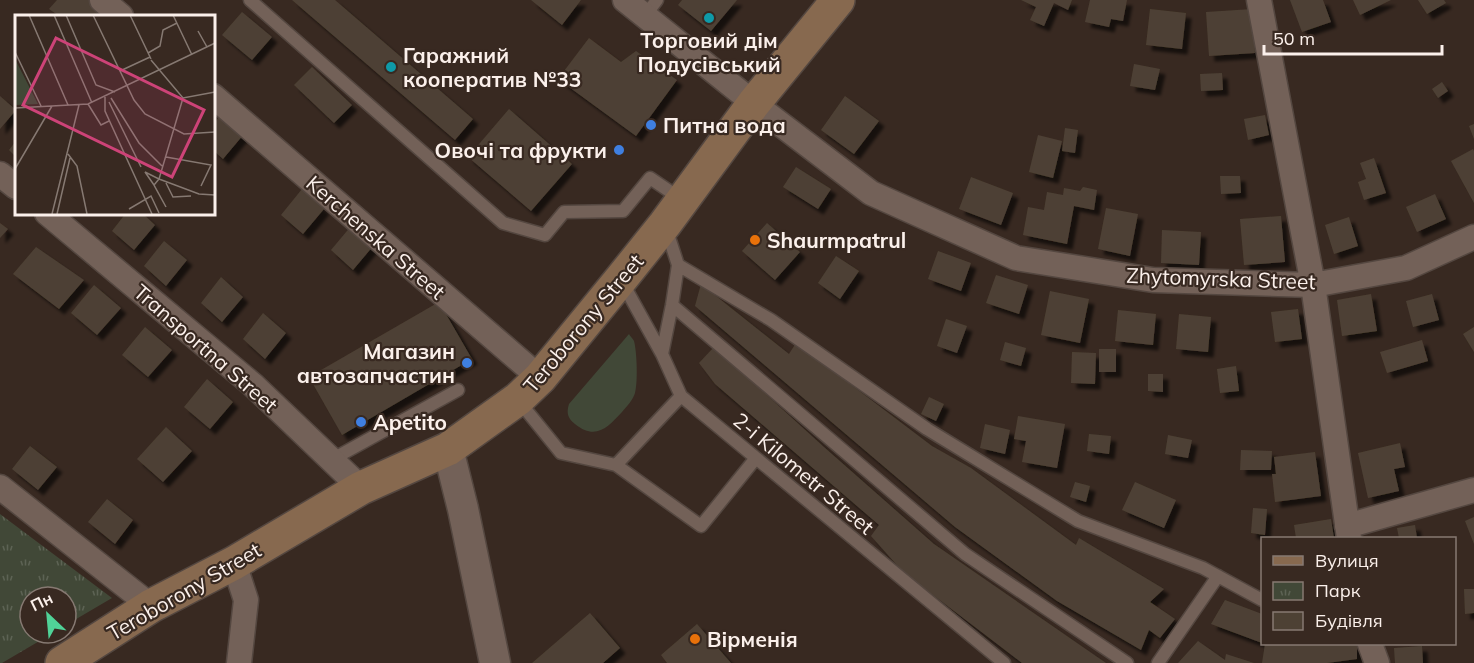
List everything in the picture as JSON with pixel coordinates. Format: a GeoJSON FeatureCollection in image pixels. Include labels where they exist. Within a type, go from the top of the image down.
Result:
{"type":"FeatureCollection","features":[{"type":"Feature","properties":{"kind":"main road","name":"Teroborony Street"},"geometry":{"type":"LineString","coordinates":[[62,663],[151,606],[234,563],[361,488],[448,450],[529,388],[621,279],[754,103],[838,0]]}},
{"type":"Feature","properties":{"kind":"street"},"geometry":{"type":"LineString","coordinates":[[102,0],[120,15]]}},
{"type":"Feature","properties":{"kind":"street","name":"Zhytomyrska Street"},"geometry":{"type":"LineString","coordinates":[[626,0],[651,8],[754,103],[871,193],[1016,258],[1153,280],[1313,285],[1406,268],[1474,237]]}},
{"type":"Feature","properties":{"kind":"street"},"geometry":{"type":"LineString","coordinates":[[1259,0],[1313,285],[1348,532],[1474,489]]}},
{"type":"Feature","properties":{"kind":"street","name":"Kerchenska Street"},"geometry":{"type":"LineString","coordinates":[[214,97],[529,388]]}},
{"type":"Feature","properties":{"kind":"street"},"geometry":{"type":"LineString","coordinates":[[0,174],[15,186]]}},
{"type":"Feature","properties":{"kind":"street","name":"Transportna Street"},"geometry":{"type":"LineString","coordinates":[[48,214],[253,385],[361,488]]}},
{"type":"Feature","properties":{"kind":"street"},"geometry":{"type":"LineString","coordinates":[[448,450],[463,508],[495,663]]}},
{"type":"Feature","properties":{"kind":"street"},"geometry":{"type":"LineString","coordinates":[[0,487],[151,606]]}},
{"type":"Feature","properties":{"kind":"street"},"geometry":{"type":"LineString","coordinates":[[234,563],[246,600],[239,663]]}},
{"type":"Feature","properties":{"kind":"street"},"geometry":{"type":"LineString","coordinates":[[1370,645],[1377,663]]}},
{"type":"Feature","properties":{"kind":"lane"},"geometry":{"type":"LineString","coordinates":[[250,0],[503,223],[544,236],[564,212],[623,212],[650,178],[673,212],[678,265],[662,354]]}},
{"type":"Feature","properties":{"kind":"lane"},"geometry":{"type":"LineString","coordinates":[[678,265],[771,320],[927,429],[1078,521],[1203,568],[1261,599]]}},
{"type":"Feature","properties":{"kind":"lane","name":"2-i Kilometr Street"},"geometry":{"type":"LineString","coordinates":[[621,279],[662,354],[681,396],[1004,663]]}},
{"type":"Feature","properties":{"kind":"lane"},"geometry":{"type":"LineString","coordinates":[[672,305],[965,554],[1127,663]]}},
{"type":"Feature","properties":{"kind":"lane"},"geometry":{"type":"LineString","coordinates":[[529,388],[561,453],[616,465],[701,526],[756,458]]}},
{"type":"Feature","properties":{"kind":"lane"},"geometry":{"type":"LineString","coordinates":[[331,460],[458,390]]}},
{"type":"Feature","properties":{"kind":"lane"},"geometry":{"type":"LineString","coordinates":[[616,465],[681,396]]}},
{"type":"Feature","properties":{"kind":"lane"},"geometry":{"type":"LineString","coordinates":[[1158,663],[1218,576]]}},
{"type":"Feature","properties":{"kind":"green space"},"geometry":{"type":"Polygon","coordinates":[[[629,334],[634,341],[636,352],[637,382],[634,396],[607,427],[595,432],[582,429],[569,418],[569,404],[629,334]]]}},
{"type":"Feature","properties":{"kind":"green space"},"geometry":{"type":"Polygon","coordinates":[[[0,514],[112,598],[78,618],[78,585],[18,585],[18,645],[33,645],[0,663],[0,514]]]}},
{"type":"Feature","properties":{"kind":"building"},"geometry":{"type":"Polygon","coordinates":[[[57,0],[94,0],[104,15],[58,15],[49,9],[57,0]]]}},
{"type":"Feature","properties":{"kind":"building","name":"Гаражний кооператив №33"},"geometry":{"type":"Polygon","coordinates":[[[292,0],[335,0],[473,119],[455,140],[292,0]]]}},
{"type":"Feature","properties":{"kind":"building"},"geometry":{"type":"Polygon","coordinates":[[[531,0],[581,0],[562,25],[531,0]]]}},
{"type":"Feature","properties":{"kind":"building","name":"Торговий дім Подусівський"},"geometry":{"type":"Polygon","coordinates":[[[682,0],[737,0],[711,31],[678,5],[682,0]]]}},
{"type":"Feature","properties":{"kind":"building"},"geometry":{"type":"Polygon","coordinates":[[[1021,0],[1072,0],[1068,10],[1054,3],[1044,26],[1030,20],[1036,7],[1021,0]]]}},
{"type":"Feature","properties":{"kind":"building"},"geometry":{"type":"Polygon","coordinates":[[[1090,0],[1127,0],[1123,21],[1111,19],[1109,27],[1085,22],[1090,0]]]}},
{"type":"Feature","properties":{"kind":"building"},"geometry":{"type":"Polygon","coordinates":[[[1290,0],[1323,0],[1331,22],[1302,32],[1290,0]]]}},
{"type":"Feature","properties":{"kind":"building"},"geometry":{"type":"Polygon","coordinates":[[[1353,0],[1391,0],[1360,15],[1353,0]]]}},
{"type":"Feature","properties":{"kind":"building"},"geometry":{"type":"Polygon","coordinates":[[[1418,0],[1444,0],[1446,3],[1427,14],[1418,0]]]}},
{"type":"Feature","properties":{"kind":"building"},"geometry":{"type":"Polygon","coordinates":[[[1150,9],[1186,13],[1182,49],[1146,45],[1150,9]]]}},
{"type":"Feature","properties":{"kind":"building"},"geometry":{"type":"Polygon","coordinates":[[[1253,9],[1255,53],[1209,56],[1206,12],[1253,9]]]}},
{"type":"Feature","properties":{"kind":"building"},"geometry":{"type":"Polygon","coordinates":[[[242,12],[272,37],[252,60],[222,35],[242,12]]]}},
{"type":"Feature","properties":{"kind":"building"},"geometry":{"type":"Polygon","coordinates":[[[589,38],[621,62],[636,51],[677,80],[636,136],[558,79],[589,38]]]}},
{"type":"Feature","properties":{"kind":"building"},"geometry":{"type":"Polygon","coordinates":[[[1134,64],[1160,69],[1155,90],[1130,86],[1134,64]]]}},
{"type":"Feature","properties":{"kind":"building"},"geometry":{"type":"Polygon","coordinates":[[[312,67],[352,105],[334,123],[294,85],[312,67]]]}},
{"type":"Feature","properties":{"kind":"building"},"geometry":{"type":"Polygon","coordinates":[[[1222,73],[1223,90],[1201,91],[1200,74],[1222,73]]]}},
{"type":"Feature","properties":{"kind":"building"},"geometry":{"type":"Polygon","coordinates":[[[1442,82],[1448,91],[1438,98],[1432,89],[1442,82]]]}},
{"type":"Feature","properties":{"kind":"building"},"geometry":{"type":"Polygon","coordinates":[[[0,96],[15,111],[0,129],[0,96]]]}},
{"type":"Feature","properties":{"kind":"building"},"geometry":{"type":"Polygon","coordinates":[[[845,96],[879,121],[854,154],[821,130],[845,96]]]}},
{"type":"Feature","properties":{"kind":"building"},"geometry":{"type":"Polygon","coordinates":[[[509,109],[572,164],[531,211],[468,157],[509,109]]]}},
{"type":"Feature","properties":{"kind":"building"},"geometry":{"type":"Polygon","coordinates":[[[221,114],[244,134],[223,159],[214,151],[214,124],[221,114]]]}},
{"type":"Feature","properties":{"kind":"building"},"geometry":{"type":"Polygon","coordinates":[[[1265,115],[1269,135],[1248,140],[1244,119],[1265,115]]]}},
{"type":"Feature","properties":{"kind":"building"},"geometry":{"type":"Polygon","coordinates":[[[1474,124],[1474,139],[1469,126],[1474,124]]]}},
{"type":"Feature","properties":{"kind":"building"},"geometry":{"type":"Polygon","coordinates":[[[1065,128],[1078,130],[1075,153],[1062,151],[1065,128]]]}},
{"type":"Feature","properties":{"kind":"building"},"geometry":{"type":"Polygon","coordinates":[[[1038,135],[1062,141],[1053,178],[1029,172],[1038,135]]]}},
{"type":"Feature","properties":{"kind":"building"},"geometry":{"type":"Polygon","coordinates":[[[15,142],[15,156],[9,150],[15,142]]]}},
{"type":"Feature","properties":{"kind":"building"},"geometry":{"type":"Polygon","coordinates":[[[1473,149],[1474,151],[1474,203],[1451,161],[1473,149]]]}},
{"type":"Feature","properties":{"kind":"building"},"geometry":{"type":"Polygon","coordinates":[[[1374,158],[1386,193],[1364,200],[1358,182],[1366,179],[1360,163],[1374,158]]]}},
{"type":"Feature","properties":{"kind":"building"},"geometry":{"type":"Polygon","coordinates":[[[796,167],[831,189],[818,209],[783,187],[796,167]]]}},
{"type":"Feature","properties":{"kind":"building"},"geometry":{"type":"Polygon","coordinates":[[[1220,176],[1240,176],[1241,193],[1221,194],[1220,176]]]}},
{"type":"Feature","properties":{"kind":"building"},"geometry":{"type":"Polygon","coordinates":[[[971,177],[1013,193],[1001,225],[959,209],[971,177]]]}},
{"type":"Feature","properties":{"kind":"building"},"geometry":{"type":"Polygon","coordinates":[[[1083,187],[1097,190],[1094,210],[1074,206],[1067,244],[1023,235],[1028,207],[1044,210],[1047,192],[1063,195],[1064,188],[1080,191],[1083,187]]]}},
{"type":"Feature","properties":{"kind":"building"},"geometry":{"type":"Polygon","coordinates":[[[302,189],[324,209],[303,234],[281,215],[302,189]]]}},
{"type":"Feature","properties":{"kind":"building"},"geometry":{"type":"Polygon","coordinates":[[[1435,194],[1446,219],[1417,232],[1406,207],[1435,194]]]}},
{"type":"Feature","properties":{"kind":"building"},"geometry":{"type":"Polygon","coordinates":[[[1106,208],[1138,214],[1130,256],[1098,249],[1106,208]]]}},
{"type":"Feature","properties":{"kind":"building"},"geometry":{"type":"Polygon","coordinates":[[[125,214],[143,214],[155,225],[134,250],[112,231],[125,214]]]}},
{"type":"Feature","properties":{"kind":"building"},"geometry":{"type":"Polygon","coordinates":[[[1281,216],[1285,262],[1244,265],[1240,219],[1281,216]]]}},
{"type":"Feature","properties":{"kind":"building"},"geometry":{"type":"Polygon","coordinates":[[[1349,217],[1358,246],[1334,254],[1325,225],[1349,217]]]}},
{"type":"Feature","properties":{"kind":"building"},"geometry":{"type":"Polygon","coordinates":[[[0,223],[8,229],[0,238],[0,223]]]}},
{"type":"Feature","properties":{"kind":"building"},"geometry":{"type":"Polygon","coordinates":[[[767,223],[800,252],[775,280],[742,251],[767,223]]]}},
{"type":"Feature","properties":{"kind":"building"},"geometry":{"type":"Polygon","coordinates":[[[352,225],[374,245],[353,270],[331,250],[352,225]]]}},
{"type":"Feature","properties":{"kind":"building"},"geometry":{"type":"Polygon","coordinates":[[[1162,230],[1201,232],[1199,265],[1161,263],[1162,230]]]}},
{"type":"Feature","properties":{"kind":"building"},"geometry":{"type":"Polygon","coordinates":[[[164,241],[187,260],[166,286],[144,266],[164,241]]]}},
{"type":"Feature","properties":{"kind":"building"},"geometry":{"type":"Polygon","coordinates":[[[36,247],[84,280],[59,309],[13,274],[36,247]]]}},
{"type":"Feature","properties":{"kind":"building"},"geometry":{"type":"Polygon","coordinates":[[[938,251],[971,263],[961,291],[928,279],[938,251]]]}},
{"type":"Feature","properties":{"kind":"building"},"geometry":{"type":"Polygon","coordinates":[[[836,256],[859,271],[840,299],[818,283],[836,256]]]}},
{"type":"Feature","properties":{"kind":"building"},"geometry":{"type":"Polygon","coordinates":[[[996,275],[1028,285],[1019,314],[986,303],[996,275]]]}},
{"type":"Feature","properties":{"kind":"building"},"geometry":{"type":"Polygon","coordinates":[[[221,277],[243,297],[222,322],[201,303],[221,277]]]}},
{"type":"Feature","properties":{"kind":"building"},"geometry":{"type":"Polygon","coordinates":[[[701,284],[789,354],[796,343],[932,446],[971,468],[1076,545],[1079,538],[1164,589],[1150,602],[1175,619],[1160,638],[1149,630],[1141,650],[1057,601],[955,527],[695,306],[701,284]]]}},
{"type":"Feature","properties":{"kind":"building"},"geometry":{"type":"Polygon","coordinates":[[[94,285],[121,308],[97,335],[71,313],[94,285]]]}},
{"type":"Feature","properties":{"kind":"building"},"geometry":{"type":"Polygon","coordinates":[[[1050,291],[1089,299],[1080,343],[1041,335],[1050,291]]]}},
{"type":"Feature","properties":{"kind":"building"},"geometry":{"type":"Polygon","coordinates":[[[1371,294],[1377,331],[1342,336],[1337,300],[1371,294]]]}},
{"type":"Feature","properties":{"kind":"building"},"geometry":{"type":"Polygon","coordinates":[[[1432,294],[1439,320],[1413,327],[1406,301],[1432,294]]]}},
{"type":"Feature","properties":{"kind":"building"},"geometry":{"type":"Polygon","coordinates":[[[439,302],[472,359],[342,435],[309,377],[439,302]]]}},
{"type":"Feature","properties":{"kind":"building"},"geometry":{"type":"Polygon","coordinates":[[[1298,309],[1302,339],[1275,342],[1271,312],[1298,309]]]}},
{"type":"Feature","properties":{"kind":"building"},"geometry":{"type":"Polygon","coordinates":[[[1118,310],[1156,314],[1153,345],[1115,341],[1118,310]]]}},
{"type":"Feature","properties":{"kind":"building"},"geometry":{"type":"Polygon","coordinates":[[[263,313],[286,333],[265,359],[243,339],[263,313]]]}},
{"type":"Feature","properties":{"kind":"building"},"geometry":{"type":"Polygon","coordinates":[[[1179,314],[1211,317],[1208,352],[1176,349],[1179,314]]]}},
{"type":"Feature","properties":{"kind":"building"},"geometry":{"type":"Polygon","coordinates":[[[946,319],[967,326],[957,353],[937,346],[946,319]]]}},
{"type":"Feature","properties":{"kind":"building"},"geometry":{"type":"Polygon","coordinates":[[[145,327],[172,350],[148,377],[122,355],[145,327]]]}},
{"type":"Feature","properties":{"kind":"building"},"geometry":{"type":"Polygon","coordinates":[[[1474,327],[1474,352],[1463,334],[1474,327]]]}},
{"type":"Feature","properties":{"kind":"building"},"geometry":{"type":"Polygon","coordinates":[[[1422,340],[1428,361],[1387,373],[1380,352],[1422,340]]]}},
{"type":"Feature","properties":{"kind":"building"},"geometry":{"type":"Polygon","coordinates":[[[1005,342],[1026,348],[1021,366],[1000,360],[1005,342]]]}},
{"type":"Feature","properties":{"kind":"building"},"geometry":{"type":"Polygon","coordinates":[[[714,347],[934,544],[1106,663],[1022,663],[903,572],[871,536],[879,525],[715,384],[699,363],[714,347]]]}},
{"type":"Feature","properties":{"kind":"building"},"geometry":{"type":"Polygon","coordinates":[[[1099,349],[1116,349],[1116,372],[1099,372],[1099,349]]]}},
{"type":"Feature","properties":{"kind":"building"},"geometry":{"type":"Polygon","coordinates":[[[1072,352],[1096,353],[1095,384],[1071,383],[1072,352]]]}},
{"type":"Feature","properties":{"kind":"building"},"geometry":{"type":"Polygon","coordinates":[[[1236,366],[1239,391],[1220,393],[1217,369],[1236,366]]]}},
{"type":"Feature","properties":{"kind":"building"},"geometry":{"type":"Polygon","coordinates":[[[1148,374],[1163,374],[1163,392],[1148,391],[1148,374]]]}},
{"type":"Feature","properties":{"kind":"building"},"geometry":{"type":"Polygon","coordinates":[[[207,379],[233,402],[210,429],[184,407],[207,379]]]}},
{"type":"Feature","properties":{"kind":"building"},"geometry":{"type":"Polygon","coordinates":[[[929,397],[944,404],[936,421],[921,414],[929,397]]]}},
{"type":"Feature","properties":{"kind":"building"},"geometry":{"type":"Polygon","coordinates":[[[1018,416],[1065,424],[1057,468],[1022,462],[1026,441],[1014,439],[1018,416]]]}},
{"type":"Feature","properties":{"kind":"building"},"geometry":{"type":"Polygon","coordinates":[[[985,424],[1010,430],[1005,454],[980,448],[985,424]]]}},
{"type":"Feature","properties":{"kind":"building"},"geometry":{"type":"Polygon","coordinates":[[[166,427],[192,451],[163,482],[137,459],[166,427]]]}},
{"type":"Feature","properties":{"kind":"building"},"geometry":{"type":"Polygon","coordinates":[[[1089,434],[1111,436],[1109,454],[1087,451],[1089,434]]]}},
{"type":"Feature","properties":{"kind":"building"},"geometry":{"type":"Polygon","coordinates":[[[1168,435],[1192,440],[1188,458],[1165,454],[1168,435]]]}},
{"type":"Feature","properties":{"kind":"building"},"geometry":{"type":"Polygon","coordinates":[[[1400,443],[1405,467],[1394,469],[1399,491],[1368,498],[1358,453],[1400,443]]]}},
{"type":"Feature","properties":{"kind":"building"},"geometry":{"type":"Polygon","coordinates":[[[30,446],[57,467],[38,490],[12,469],[30,446]]]}},
{"type":"Feature","properties":{"kind":"building"},"geometry":{"type":"Polygon","coordinates":[[[1241,450],[1272,451],[1271,470],[1240,470],[1241,450]]]}},
{"type":"Feature","properties":{"kind":"building"},"geometry":{"type":"Polygon","coordinates":[[[1315,452],[1321,496],[1275,502],[1272,474],[1276,474],[1274,457],[1315,452]]]}},
{"type":"Feature","properties":{"kind":"building"},"geometry":{"type":"Polygon","coordinates":[[[1075,482],[1090,486],[1086,502],[1070,497],[1075,482]]]}},
{"type":"Feature","properties":{"kind":"building"},"geometry":{"type":"Polygon","coordinates":[[[1135,482],[1176,500],[1164,528],[1122,510],[1135,482]]]}},
{"type":"Feature","properties":{"kind":"building"},"geometry":{"type":"Polygon","coordinates":[[[107,499],[133,520],[115,544],[88,522],[107,499]]]}},
{"type":"Feature","properties":{"kind":"building"},"geometry":{"type":"Polygon","coordinates":[[[1253,508],[1267,509],[1265,535],[1251,533],[1253,508]]]}},
{"type":"Feature","properties":{"kind":"building"},"geometry":{"type":"Polygon","coordinates":[[[1474,517],[1474,544],[1465,521],[1474,517]]]}},
{"type":"Feature","properties":{"kind":"building"},"geometry":{"type":"Polygon","coordinates":[[[1331,519],[1334,537],[1296,537],[1294,525],[1331,519]]]}},
{"type":"Feature","properties":{"kind":"building"},"geometry":{"type":"Polygon","coordinates":[[[1415,525],[1417,537],[1399,537],[1397,528],[1415,525]]]}},
{"type":"Feature","properties":{"kind":"building"},"geometry":{"type":"Polygon","coordinates":[[[1464,589],[1474,589],[1474,613],[1465,614],[1464,589]]]}},
{"type":"Feature","properties":{"kind":"building"},"geometry":{"type":"Polygon","coordinates":[[[1225,600],[1261,614],[1261,643],[1211,624],[1225,600]]]}},
{"type":"Feature","properties":{"kind":"building"},"geometry":{"type":"Polygon","coordinates":[[[590,613],[620,648],[603,663],[532,663],[590,613]]]}},
{"type":"Feature","properties":{"kind":"building","name":"Вірменія"},"geometry":{"type":"Polygon","coordinates":[[[697,624],[731,663],[667,663],[661,655],[697,624]]]}},
{"type":"Feature","properties":{"kind":"building"},"geometry":{"type":"Polygon","coordinates":[[[1198,641],[1225,660],[1226,654],[1254,663],[1178,663],[1198,641]]]}},
{"type":"Feature","properties":{"kind":"building"},"geometry":{"type":"Polygon","coordinates":[[[1265,645],[1357,645],[1357,659],[1327,663],[1262,663],[1265,645]]]}},
{"type":"Feature","properties":{"kind":"building"},"geometry":{"type":"Polygon","coordinates":[[[1422,646],[1423,663],[1395,663],[1394,648],[1422,646]]]}},
{"type":"Feature","properties":{"kind":"place","name":"Торговий дім Подусівський"},"geometry":{"type":"Point","coordinates":[709,18]}},
{"type":"Feature","properties":{"kind":"place","name":"Гаражний кооператив №33"},"geometry":{"type":"Point","coordinates":[391,67]}},
{"type":"Feature","properties":{"kind":"place","name":"Питна вода"},"geometry":{"type":"Point","coordinates":[651,125]}},
{"type":"Feature","properties":{"kind":"place","name":"Овочі та фрукти"},"geometry":{"type":"Point","coordinates":[619,150]}},
{"type":"Feature","properties":{"kind":"place","name":"Shaurmpatrul"},"geometry":{"type":"Point","coordinates":[755,240]}},
{"type":"Feature","properties":{"kind":"place","name":"Магазин автозапчастин"},"geometry":{"type":"Point","coordinates":[467,363]}},
{"type":"Feature","properties":{"kind":"place","name":"Apetito"},"geometry":{"type":"Point","coordinates":[361,422]}},
{"type":"Feature","properties":{"kind":"place","name":"Вірменія"},"geometry":{"type":"Point","coordinates":[695,639]}}]}
